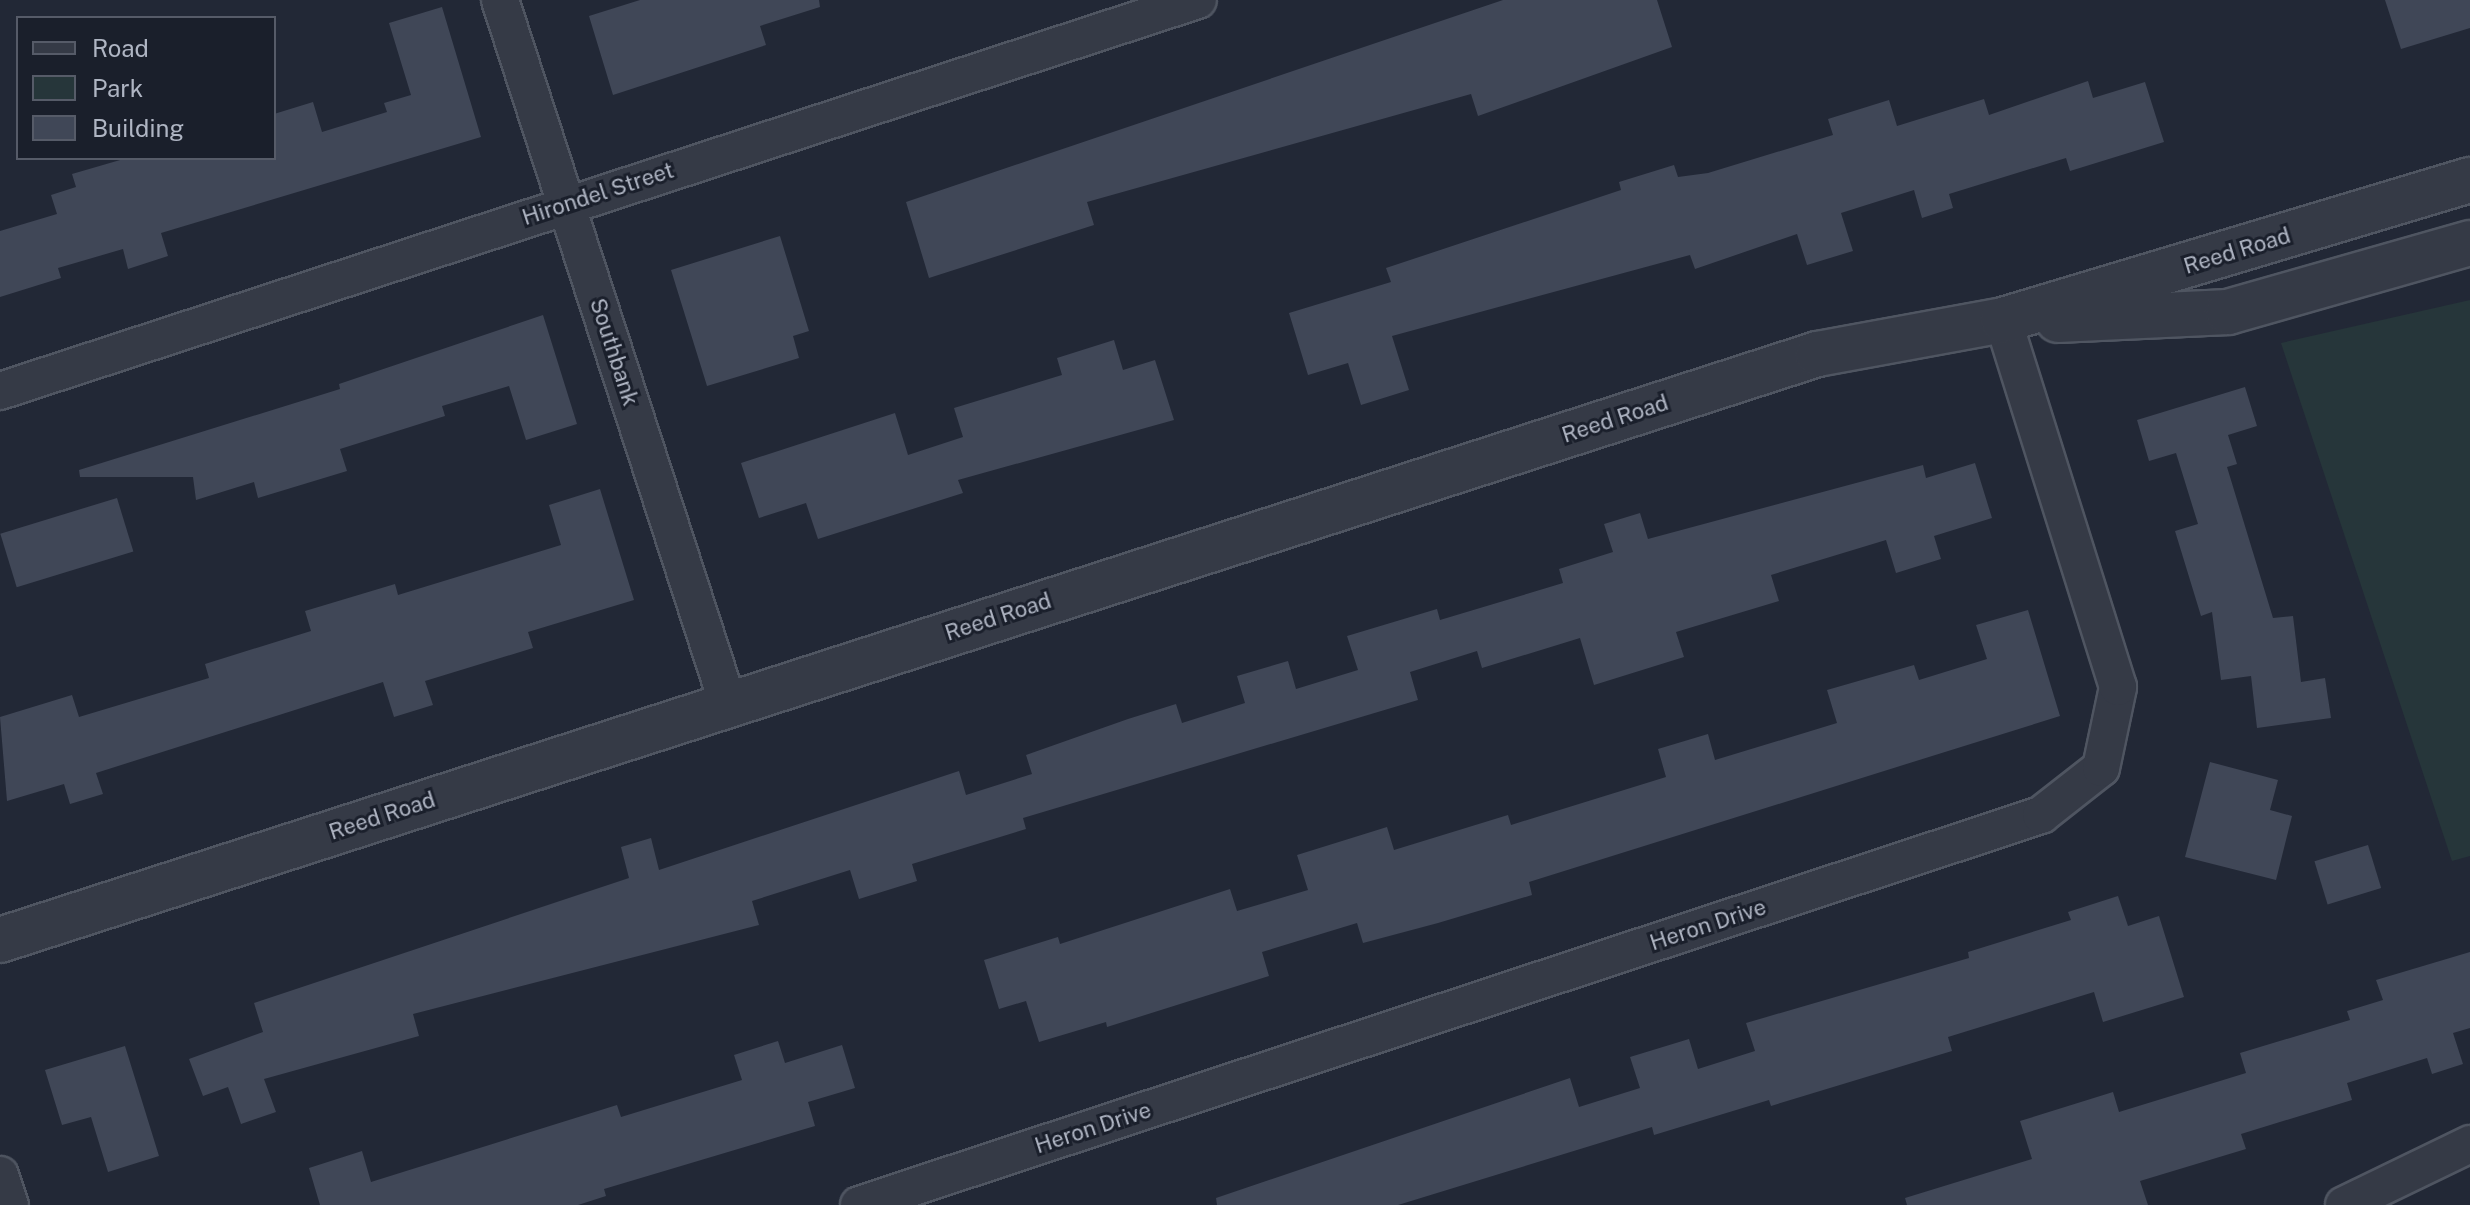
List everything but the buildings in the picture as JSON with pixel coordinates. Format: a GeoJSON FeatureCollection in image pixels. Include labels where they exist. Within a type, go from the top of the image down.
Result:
{"type":"FeatureCollection","features":[{"type":"Feature","properties":{"kind":"street","name":"Southbank"},"geometry":{"type":"LineString","coordinates":[[500,0],[728,704]]}},
{"type":"Feature","properties":{"kind":"street","name":"Hirondel Street"},"geometry":{"type":"LineString","coordinates":[[0,391],[1198,0]]}},
{"type":"Feature","properties":{"kind":"street","name":"Reed Road"},"geometry":{"type":"LineString","coordinates":[[0,940],[1818,354],[2003,320],[2470,180]]}},
{"type":"Feature","properties":{"kind":"street","name":"Reed Road"},"geometry":{"type":"LineString","coordinates":[[2003,320],[2228,312],[2470,243]]}},
{"type":"Feature","properties":{"kind":"street","name":"Heron Drive"},"geometry":{"type":"LineString","coordinates":[[859,1205],[908,1197],[2041,815],[2101,768],[2118,687],[2003,320]]}},
{"type":"Feature","properties":{"kind":"street"},"geometry":{"type":"LineString","coordinates":[[2344,1205],[2470,1144]]}},
{"type":"Feature","properties":{"kind":"street"},"geometry":{"type":"LineString","coordinates":[[0,1175],[10,1205]]}},
{"type":"Feature","properties":{"kind":"green space"},"geometry":{"type":"Polygon","coordinates":[[[2470,300],[2470,856],[2452,861],[2281,343],[2470,300]]]}}]}
